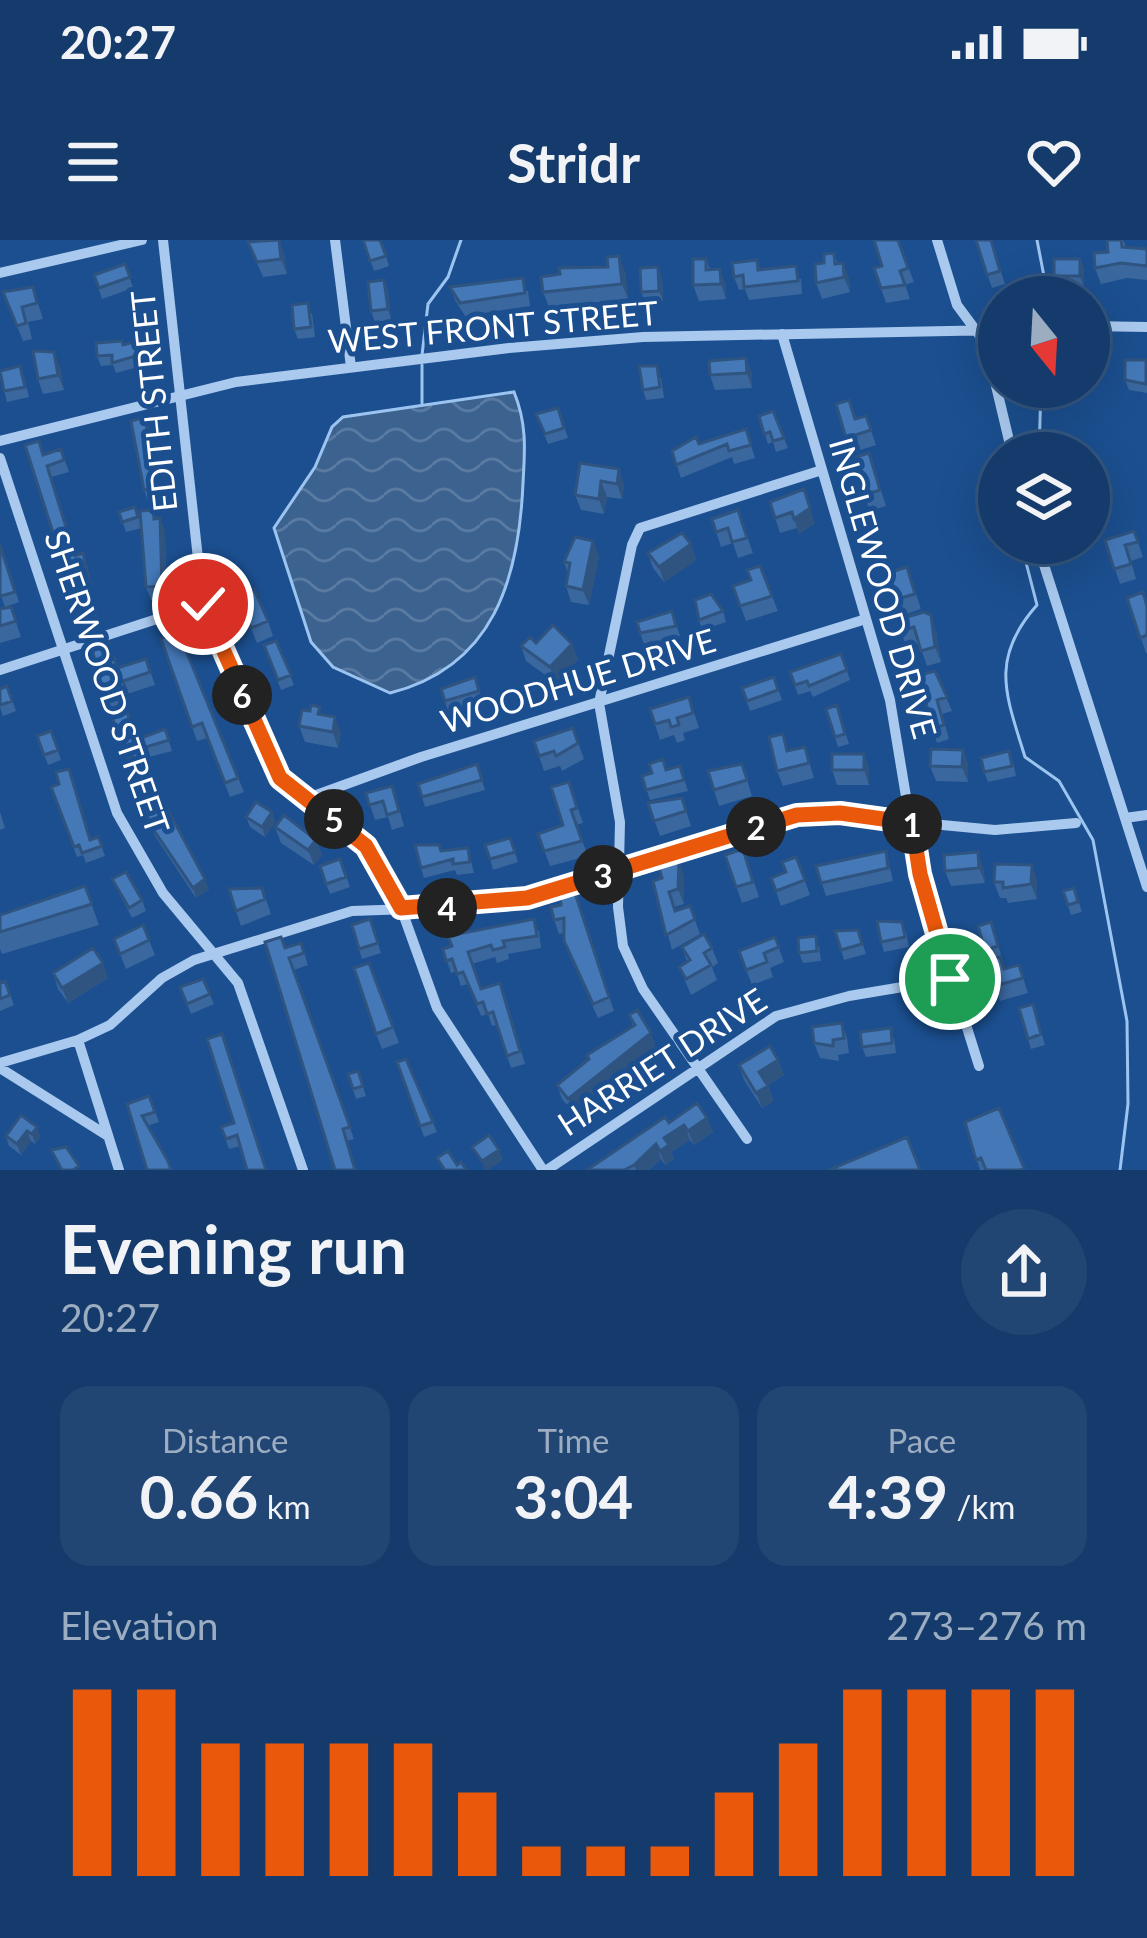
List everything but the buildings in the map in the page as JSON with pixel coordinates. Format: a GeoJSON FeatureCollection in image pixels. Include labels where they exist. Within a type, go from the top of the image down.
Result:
{"type":"FeatureCollection","features":[{"type":"Feature","properties":{"kind":"street"},"geometry":{"type":"LineString","coordinates":[[0,273],[142,240]]}},
{"type":"Feature","properties":{"kind":"street","name":"EDITH STREET"},"geometry":{"type":"LineString","coordinates":[[163,240],[203,604],[280,778],[366,846],[401,908],[436,1008],[545,1170]]}},
{"type":"Feature","properties":{"kind":"street"},"geometry":{"type":"LineString","coordinates":[[335,240],[351,367]]}},
{"type":"Feature","properties":{"kind":"street"},"geometry":{"type":"LineString","coordinates":[[937,240],[971,329],[986,344],[1007,432]]}},
{"type":"Feature","properties":{"kind":"street"},"geometry":{"type":"LineString","coordinates":[[1110,326],[1147,327]]}},
{"type":"Feature","properties":{"kind":"street","name":"WEST FRONT STREET"},"geometry":{"type":"LineString","coordinates":[[0,441],[182,393],[548,343],[978,329]]}},
{"type":"Feature","properties":{"kind":"street","name":"INGLEWOOD DRIVE"},"geometry":{"type":"LineString","coordinates":[[782,334],[901,740],[920,874],[979,1066]]}},
{"type":"Feature","properties":{"kind":"street","name":"SHERWOOD STREET"},"geometry":{"type":"LineString","coordinates":[[0,458],[129,841],[163,893],[217,952],[250,1006],[304,1170]]}},
{"type":"Feature","properties":{"kind":"street"},"geometry":{"type":"LineString","coordinates":[[747,1139],[631,969],[619,925],[617,796],[599,703],[632,545],[640,528],[822,470]]}},
{"type":"Feature","properties":{"kind":"street"},"geometry":{"type":"LineString","coordinates":[[1044,564],[1147,887]]}},
{"type":"Feature","properties":{"kind":"street"},"geometry":{"type":"LineString","coordinates":[[0,670],[203,604]]}},
{"type":"Feature","properties":{"kind":"street","name":"WOODHUE DRIVE"},"geometry":{"type":"LineString","coordinates":[[308,799],[866,619]]}},
{"type":"Feature","properties":{"kind":"street"},"geometry":{"type":"LineString","coordinates":[[0,1066],[110,1025],[162,978],[217,952],[352,911],[496,904],[797,815],[840,813],[995,830],[1076,823]]}},
{"type":"Feature","properties":{"kind":"street"},"geometry":{"type":"LineString","coordinates":[[1125,818],[1147,815]]}},
{"type":"Feature","properties":{"kind":"street","name":"HARRIET DRIVE"},"geometry":{"type":"LineString","coordinates":[[545,1170],[696,1065],[792,1010],[950,979]]}},
{"type":"Feature","properties":{"kind":"street"},"geometry":{"type":"LineString","coordinates":[[78,1040],[119,1170]]}},
{"type":"Feature","properties":{"kind":"street"},"geometry":{"type":"LineString","coordinates":[[0,1066],[108,1136]]}},
{"type":"Feature","properties":{"kind":"water"},"geometry":{"type":"Polygon","coordinates":[[[514,392],[524,437],[515,552],[507,584],[477,640],[454,663],[390,693],[333,667],[311,642],[274,528],[315,467],[332,427],[343,417],[514,392]]]}},
{"type":"Feature","properties":{"kind":"waterway"},"geometry":{"type":"LineString","coordinates":[[422,355],[428,304],[448,277],[461,240]]}},
{"type":"Feature","properties":{"kind":"waterway"},"geometry":{"type":"LineString","coordinates":[[1037,240],[1044,276]]}},
{"type":"Feature","properties":{"kind":"waterway"},"geometry":{"type":"LineString","coordinates":[[422,365],[422,403]]}},
{"type":"Feature","properties":{"kind":"waterway"},"geometry":{"type":"LineString","coordinates":[[1040,408],[1040,432]]}},
{"type":"Feature","properties":{"kind":"waterway"},"geometry":{"type":"LineString","coordinates":[[1026,564],[1037,605],[1012,643],[1007,660],[1008,696],[1025,757],[1059,781],[1093,840],[1127,1021],[1128,1104],[1120,1170]]}},
{"type":"Feature","properties":{"kind":"route"},"geometry":{"type":"LineString","coordinates":[[203,604],[285,786],[366,846],[401,908],[468,907],[527,898],[770,822],[840,813],[912,823],[926,902],[950,979]]}}]}
